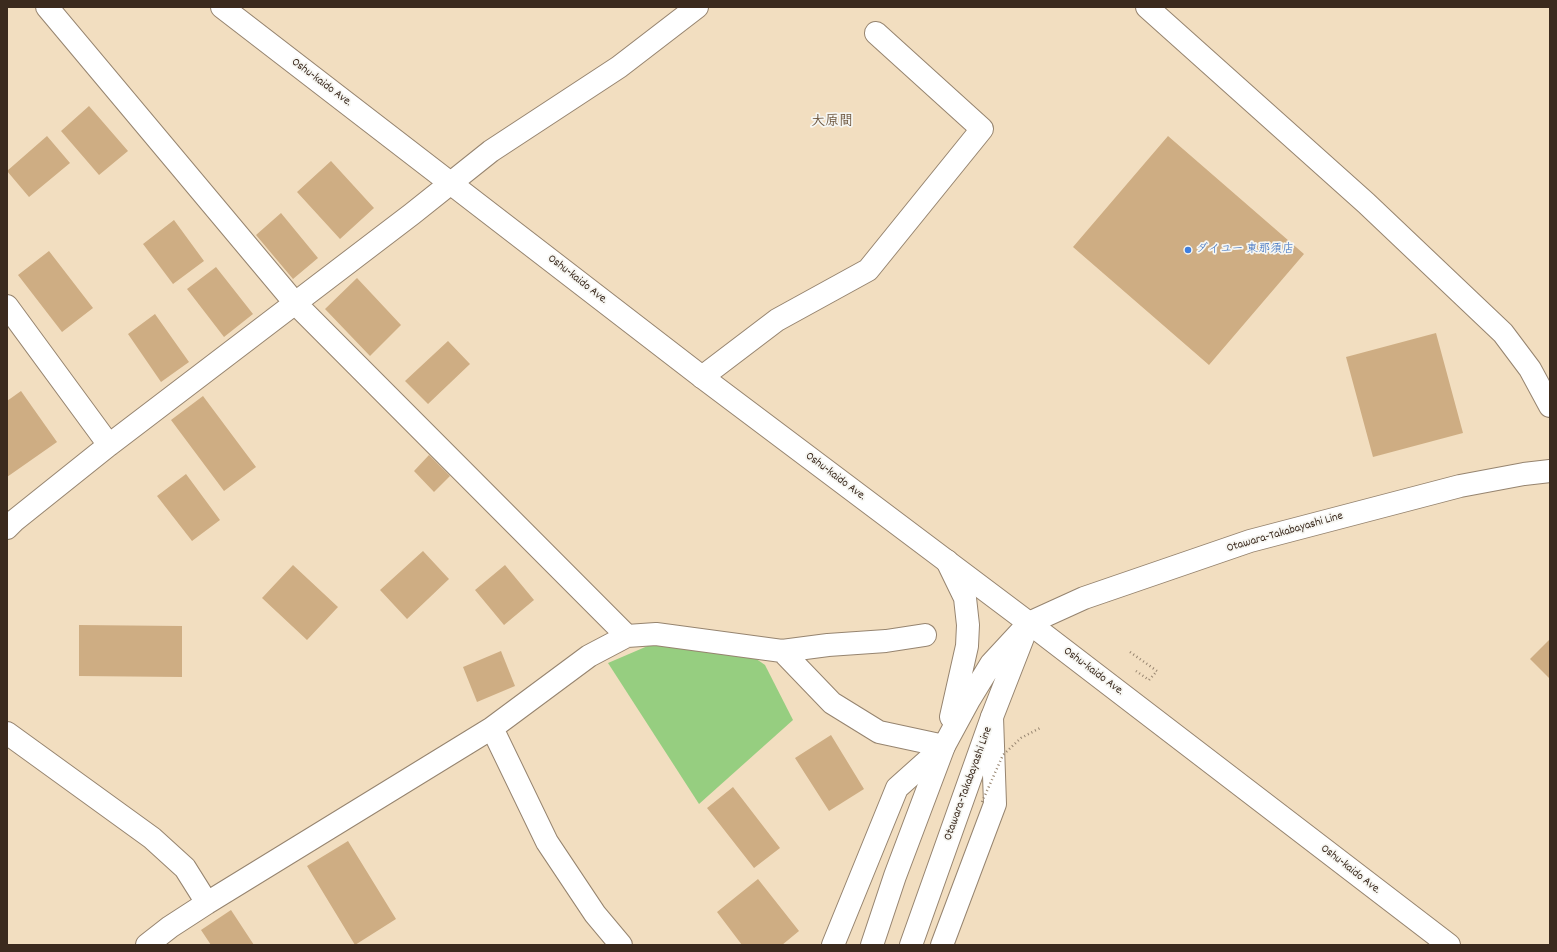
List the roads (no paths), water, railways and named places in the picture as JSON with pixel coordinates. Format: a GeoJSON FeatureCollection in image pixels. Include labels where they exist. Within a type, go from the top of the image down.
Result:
{"type":"FeatureCollection","features":[{"type":"Feature","properties":{"kind":"main road"},"geometry":{"type":"LineString","coordinates":[[47,7],[295,303],[627,636]]}},
{"type":"Feature","properties":{"kind":"main road","name":"Oshu-kaido Ave."},"geometry":{"type":"LineString","coordinates":[[222,7],[702,377],[1029,623],[1449,945]]}},
{"type":"Feature","properties":{"kind":"main road"},"geometry":{"type":"LineString","coordinates":[[7,528],[109,445],[412,214],[491,150],[619,67],[696,7]]}},
{"type":"Feature","properties":{"kind":"main road"},"geometry":{"type":"LineString","coordinates":[[1147,7],[1366,203],[1503,333],[1530,369],[1550,406]]}},
{"type":"Feature","properties":{"kind":"main road"},"geometry":{"type":"LineString","coordinates":[[702,377],[777,320],[868,270],[982,129],[876,33]]}},
{"type":"Feature","properties":{"kind":"main road"},"geometry":{"type":"LineString","coordinates":[[7,306],[109,445]]}},
{"type":"Feature","properties":{"kind":"main road","name":"Otawara-Takabayashi Line"},"geometry":{"type":"LineString","coordinates":[[944,746],[991,664],[1029,623],[1084,598],[1250,541],[1460,486],[1524,474],[1550,471]]}},
{"type":"Feature","properties":{"kind":"main road","name":"Otawara-Takabayashi Line"},"geometry":{"type":"LineString","coordinates":[[872,945],[895,876],[944,746],[967,646],[968,625],[965,598],[947,561]]}},
{"type":"Feature","properties":{"kind":"main road","name":"Otawara-Takabayashi Line"},"geometry":{"type":"LineString","coordinates":[[911,945],[992,717],[1029,623]]}},
{"type":"Feature","properties":{"kind":"main road"},"geometry":{"type":"LineString","coordinates":[[147,945],[170,927],[207,903],[492,728],[589,656],[627,636],[656,634],[782,651],[828,645],[886,641],[925,635]]}},
{"type":"Feature","properties":{"kind":"main road"},"geometry":{"type":"LineString","coordinates":[[782,651],[832,703],[879,732],[944,746]]}},
{"type":"Feature","properties":{"kind":"main road"},"geometry":{"type":"LineString","coordinates":[[942,945],[995,804],[992,717]]}},
{"type":"Feature","properties":{"kind":"main road"},"geometry":{"type":"LineString","coordinates":[[492,728],[547,842],[595,914],[621,945]]}},
{"type":"Feature","properties":{"kind":"main road"},"geometry":{"type":"LineString","coordinates":[[7,733],[152,838],[184,868],[207,903]]}},
{"type":"Feature","properties":{"kind":"main road"},"geometry":{"type":"LineString","coordinates":[[834,945],[897,788],[944,746]]}},
{"type":"Feature","properties":{"kind":"place","name":"ダイユー 東那須店"},"geometry":{"type":"Point","coordinates":[1188,250]}},
{"type":"Feature","properties":{"kind":"district","name":"大原間"},"geometry":{"type":"Point","coordinates":[832,123]}}]}
